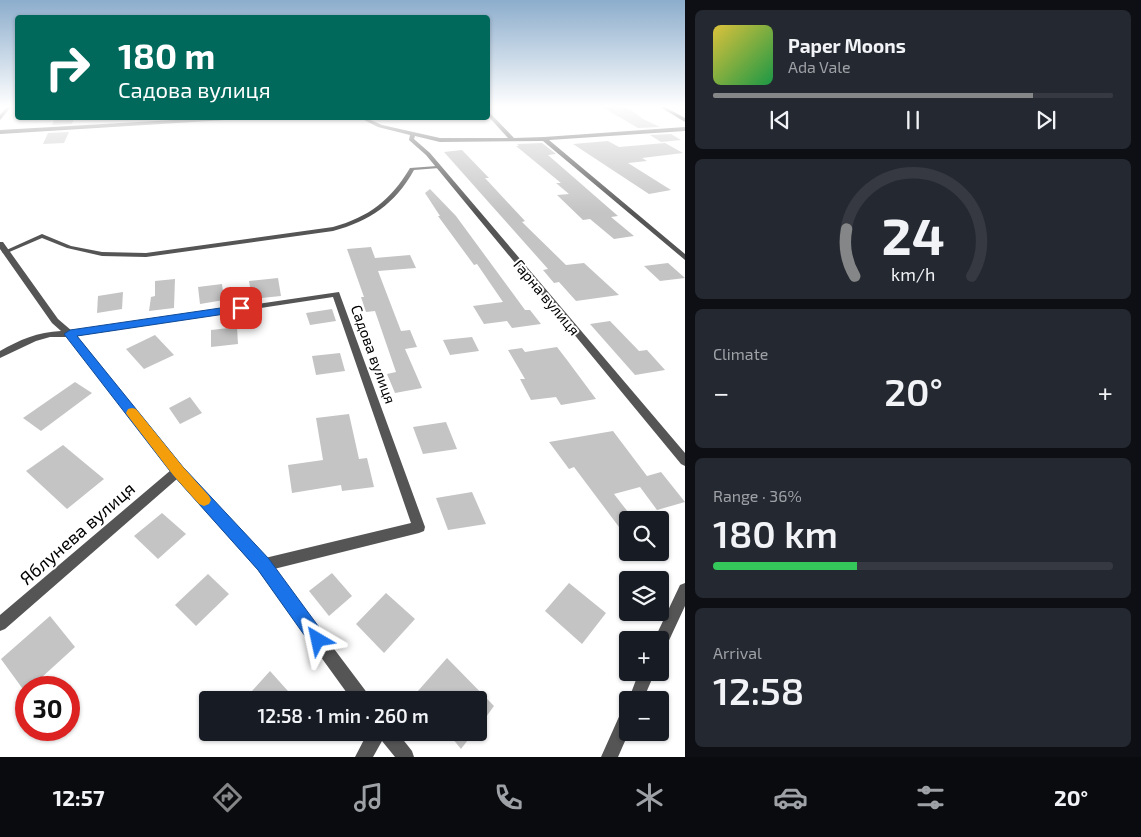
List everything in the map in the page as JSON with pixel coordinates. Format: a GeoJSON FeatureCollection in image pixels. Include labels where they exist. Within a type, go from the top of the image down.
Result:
{"type":"FeatureCollection","features":[{"type":"Feature","properties":{"kind":"street","name":"Гарна вулиця"},"geometry":{"type":"LineString","coordinates":[[415,142],[428,154],[683,459]]}},
{"type":"Feature","properties":{"kind":"street"},"geometry":{"type":"LineString","coordinates":[[548,142],[685,258]]}},
{"type":"Feature","properties":{"kind":"street"},"geometry":{"type":"LineString","coordinates":[[2,248],[55,321],[70,334],[178,471],[263,565],[355,691]]}},
{"type":"Feature","properties":{"kind":"street","name":"Садова вулиця"},"geometry":{"type":"LineString","coordinates":[[70,334],[336,294],[419,527],[263,565]]}},
{"type":"Feature","properties":{"kind":"street"},"geometry":{"type":"LineString","coordinates":[[0,355],[34,337],[53,333],[70,334]]}},
{"type":"Feature","properties":{"kind":"street"},"geometry":{"type":"LineString","coordinates":[[683,459],[685,445]]}},
{"type":"Feature","properties":{"kind":"street","name":"Яблунева вулиця"},"geometry":{"type":"LineString","coordinates":[[0,624],[178,471]]}},
{"type":"Feature","properties":{"kind":"street"},"geometry":{"type":"LineString","coordinates":[[666,631],[685,590]]}},
{"type":"Feature","properties":{"kind":"street"},"geometry":{"type":"LineString","coordinates":[[609,757],[619,735]]}},
{"type":"Feature","properties":{"kind":"street"},"geometry":{"type":"LineString","coordinates":[[363,757],[373,741]]}},
{"type":"Feature","properties":{"kind":"street"},"geometry":{"type":"LineString","coordinates":[[393,741],[406,757]]}},
{"type":"Feature","properties":{"kind":"lane"},"geometry":{"type":"LineString","coordinates":[[2,248],[42,236],[70,247],[102,254],[146,255],[333,229],[353,224],[372,215],[407,180],[412,169],[437,167]]}},
{"type":"Feature","properties":{"kind":"building"},"geometry":{"type":"Polygon","coordinates":[[[44,142],[64,142],[64,143],[43,144],[44,142]]]}},
{"type":"Feature","properties":{"kind":"building"},"geometry":{"type":"Polygon","coordinates":[[[610,142],[619,147],[665,143],[683,153],[642,158],[647,161],[628,163],[671,190],[649,194],[573,144],[610,142]]]}},
{"type":"Feature","properties":{"kind":"building"},"geometry":{"type":"Polygon","coordinates":[[[542,143],[556,154],[548,155],[618,216],[611,217],[634,236],[614,239],[590,219],[583,220],[557,195],[569,194],[556,183],[561,183],[516,146],[519,146],[517,144],[542,143]]]}},
{"type":"Feature","properties":{"kind":"building"},"geometry":{"type":"Polygon","coordinates":[[[462,150],[489,178],[485,178],[525,221],[522,222],[566,265],[584,263],[619,295],[576,301],[559,282],[554,283],[543,270],[548,269],[444,152],[462,150]]]}},
{"type":"Feature","properties":{"kind":"building"},"geometry":{"type":"Polygon","coordinates":[[[430,189],[456,216],[525,310],[530,310],[541,324],[512,328],[507,321],[484,324],[473,306],[503,302],[477,264],[474,265],[438,216],[440,216],[425,193],[430,189]]]}},
{"type":"Feature","properties":{"kind":"building"},"geometry":{"type":"Polygon","coordinates":[[[371,247],[375,258],[410,255],[416,268],[378,271],[401,331],[410,330],[417,347],[405,349],[422,388],[395,393],[387,374],[396,372],[375,311],[366,312],[361,297],[364,297],[347,249],[371,247]]]}},
{"type":"Feature","properties":{"kind":"building"},"geometry":{"type":"Polygon","coordinates":[[[668,263],[685,278],[660,281],[644,266],[668,263]]]}},
{"type":"Feature","properties":{"kind":"building"},"geometry":{"type":"Polygon","coordinates":[[[278,278],[281,296],[252,299],[249,281],[278,278]]]}},
{"type":"Feature","properties":{"kind":"building"},"geometry":{"type":"Polygon","coordinates":[[[175,279],[174,308],[149,311],[151,297],[155,296],[155,281],[175,279]]]}},
{"type":"Feature","properties":{"kind":"building"},"geometry":{"type":"Polygon","coordinates":[[[222,284],[224,300],[200,304],[198,287],[222,284]]]}},
{"type":"Feature","properties":{"kind":"building"},"geometry":{"type":"Polygon","coordinates":[[[123,292],[122,309],[97,313],[98,296],[123,292]]]}},
{"type":"Feature","properties":{"kind":"building"},"geometry":{"type":"Polygon","coordinates":[[[332,309],[336,321],[310,325],[306,313],[332,309]]]}},
{"type":"Feature","properties":{"kind":"building"},"geometry":{"type":"Polygon","coordinates":[[[610,321],[639,351],[647,350],[665,370],[635,375],[590,324],[610,321]]]}},
{"type":"Feature","properties":{"kind":"building"},"geometry":{"type":"Polygon","coordinates":[[[237,327],[238,344],[211,347],[211,330],[237,327]]]}},
{"type":"Feature","properties":{"kind":"building"},"geometry":{"type":"Polygon","coordinates":[[[155,335],[174,355],[144,369],[126,349],[155,335]]]}},
{"type":"Feature","properties":{"kind":"building"},"geometry":{"type":"Polygon","coordinates":[[[472,337],[479,351],[450,355],[443,340],[472,337]]]}},
{"type":"Feature","properties":{"kind":"building"},"geometry":{"type":"Polygon","coordinates":[[[557,347],[596,399],[561,405],[556,397],[531,400],[520,379],[525,379],[508,350],[522,348],[525,352],[557,347]]]}},
{"type":"Feature","properties":{"kind":"building"},"geometry":{"type":"Polygon","coordinates":[[[340,353],[345,371],[316,375],[312,356],[340,353]]]}},
{"type":"Feature","properties":{"kind":"building"},"geometry":{"type":"Polygon","coordinates":[[[75,382],[92,393],[41,431],[23,418],[75,382]]]}},
{"type":"Feature","properties":{"kind":"building"},"geometry":{"type":"Polygon","coordinates":[[[190,397],[202,413],[180,424],[169,408],[190,397]]]}},
{"type":"Feature","properties":{"kind":"building"},"geometry":{"type":"Polygon","coordinates":[[[349,414],[359,459],[367,458],[374,487],[342,491],[341,485],[292,493],[288,465],[323,460],[316,418],[349,414]]]}},
{"type":"Feature","properties":{"kind":"building"},"geometry":{"type":"Polygon","coordinates":[[[446,422],[457,449],[423,454],[413,427],[446,422]]]}},
{"type":"Feature","properties":{"kind":"building"},"geometry":{"type":"Polygon","coordinates":[[[613,431],[647,476],[661,472],[685,502],[657,510],[640,487],[614,494],[627,511],[619,511],[619,527],[574,467],[569,469],[549,442],[613,431]]]}},
{"type":"Feature","properties":{"kind":"building"},"geometry":{"type":"Polygon","coordinates":[[[63,445],[104,479],[67,509],[26,471],[63,445]]]}},
{"type":"Feature","properties":{"kind":"building"},"geometry":{"type":"Polygon","coordinates":[[[472,492],[486,524],[448,530],[436,498],[472,492]]]}},
{"type":"Feature","properties":{"kind":"building"},"geometry":{"type":"Polygon","coordinates":[[[162,513],[186,534],[158,559],[134,536],[162,513]]]}},
{"type":"Feature","properties":{"kind":"building"},"geometry":{"type":"Polygon","coordinates":[[[332,573],[352,596],[329,616],[309,591],[332,573]]]}},
{"type":"Feature","properties":{"kind":"building"},"geometry":{"type":"Polygon","coordinates":[[[208,574],[229,594],[196,626],[175,605],[208,574]]]}},
{"type":"Feature","properties":{"kind":"building"},"geometry":{"type":"Polygon","coordinates":[[[569,583],[606,613],[582,644],[545,611],[569,583]]]}},
{"type":"Feature","properties":{"kind":"building"},"geometry":{"type":"Polygon","coordinates":[[[386,593],[415,619],[384,653],[356,624],[386,593]]]}},
{"type":"Feature","properties":{"kind":"building"},"geometry":{"type":"Polygon","coordinates":[[[50,616],[75,647],[43,676],[15,676],[15,678],[1,659],[50,616]]]}},
{"type":"Feature","properties":{"kind":"building"},"geometry":{"type":"Polygon","coordinates":[[[447,658],[479,691],[418,691],[447,658]]]}},
{"type":"Feature","properties":{"kind":"building"},"geometry":{"type":"Polygon","coordinates":[[[270,671],[288,691],[252,691],[270,671]]]}},
{"type":"Feature","properties":{"kind":"building"},"geometry":{"type":"Polygon","coordinates":[[[487,699],[494,706],[487,716],[487,699]]]}},
{"type":"Feature","properties":{"kind":"building"},"geometry":{"type":"Polygon","coordinates":[[[454,741],[467,741],[461,749],[454,741]]]}},
{"type":"Feature","properties":{"kind":"slow traffic"},"geometry":{"type":"LineString","coordinates":[[132,413],[178,471],[204,500]]}},
{"type":"Feature","properties":{"kind":"route"},"geometry":{"type":"LineString","coordinates":[[241,308],[70,334],[178,471],[263,565],[318,640]]}}]}
